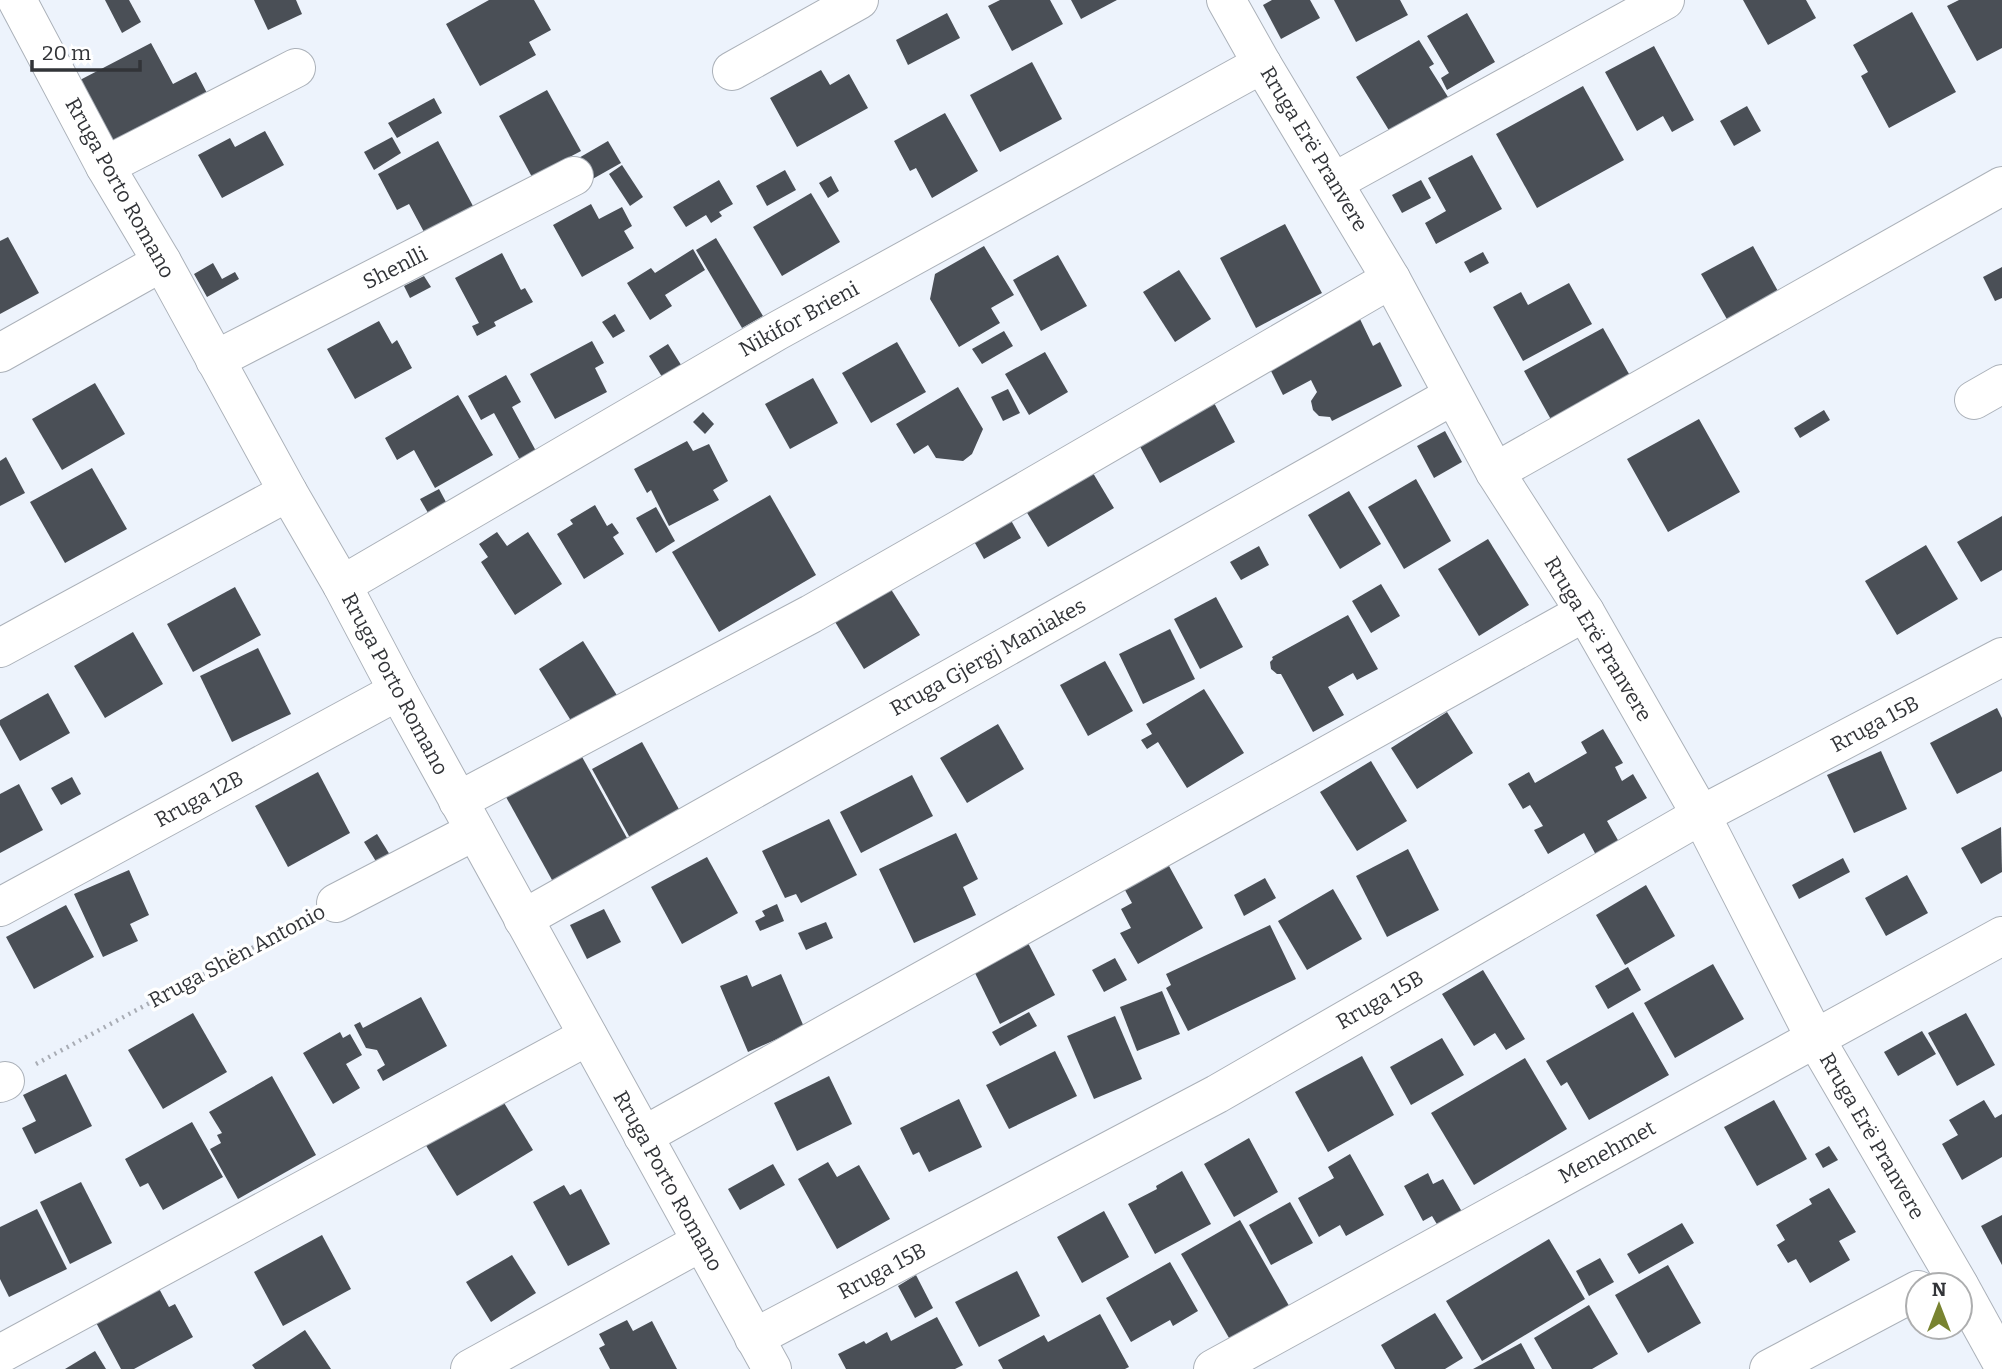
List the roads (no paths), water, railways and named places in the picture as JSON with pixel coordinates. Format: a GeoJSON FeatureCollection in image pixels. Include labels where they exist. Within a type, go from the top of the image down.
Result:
{"type":"FeatureCollection","features":[{"type":"Feature","properties":{"kind":"street","name":"Rruga Porto Romano"},"geometry":{"type":"LineString","coordinates":[[17,0],[105,166],[162,262],[342,585],[701,1242],[762,1360]]}},
{"type":"Feature","properties":{"kind":"street"},"geometry":{"type":"LineString","coordinates":[[732,71],[859,0]]}},
{"type":"Feature","properties":{"kind":"street","name":"Rruga Erë Pranvere"},"geometry":{"type":"LineString","coordinates":[[1226,0],[1391,279],[1495,472],[1585,612],[1701,815],[1815,1038],[1944,1271]]}},
{"type":"Feature","properties":{"kind":"street"},"geometry":{"type":"LineString","coordinates":[[1334,182],[1665,0]]}},
{"type":"Feature","properties":{"kind":"street","name":"Nikifor Brieni"},"geometry":{"type":"LineString","coordinates":[[342,585],[777,331],[1262,64]]}},
{"type":"Feature","properties":{"kind":"street"},"geometry":{"type":"LineString","coordinates":[[105,166],[296,68]]}},
{"type":"Feature","properties":{"kind":"street","name":"Shenlli"},"geometry":{"type":"LineString","coordinates":[[215,360],[574,176]]}},
{"type":"Feature","properties":{"kind":"street"},"geometry":{"type":"LineString","coordinates":[[1495,472],[2002,186]]}},
{"type":"Feature","properties":{"kind":"street"},"geometry":{"type":"LineString","coordinates":[[0,353],[162,262]]}},
{"type":"Feature","properties":{"kind":"street","name":"Rruga Shën Antonio"},"geometry":{"type":"LineString","coordinates":[[336,903],[467,816],[1391,279]]}},
{"type":"Feature","properties":{"kind":"street","name":"Rruga Gjergj Maniakes"},"geometry":{"type":"LineString","coordinates":[[523,919],[1452,396]]}},
{"type":"Feature","properties":{"kind":"street"},"geometry":{"type":"LineString","coordinates":[[0,648],[288,492]]}},
{"type":"Feature","properties":{"kind":"street"},"geometry":{"type":"LineString","coordinates":[[643,1136],[1585,612]]}},
{"type":"Feature","properties":{"kind":"street","name":"Rruga 15B"},"geometry":{"type":"LineString","coordinates":[[762,1360],[1701,815],[2002,657]]}},
{"type":"Feature","properties":{"kind":"street","name":"Rruga 12B"},"geometry":{"type":"LineString","coordinates":[[0,907],[398,691]]}},
{"type":"Feature","properties":{"kind":"street","name":"Menehmet"},"geometry":{"type":"LineString","coordinates":[[1213,1369],[2002,936]]}},
{"type":"Feature","properties":{"kind":"street"},"geometry":{"type":"LineString","coordinates":[[0,1354],[588,1035]]}},
{"type":"Feature","properties":{"kind":"street"},"geometry":{"type":"LineString","coordinates":[[470,1369],[701,1242]]}},
{"type":"Feature","properties":{"kind":"street"},"geometry":{"type":"LineString","coordinates":[[1769,1369],[1904,1297]]}},
{"type":"Feature","properties":{"kind":"street","name":"Rruga Erë Pranvere"},"geometry":{"type":"LineString","coordinates":[[1974,1319],[2002,1363]]}}]}
